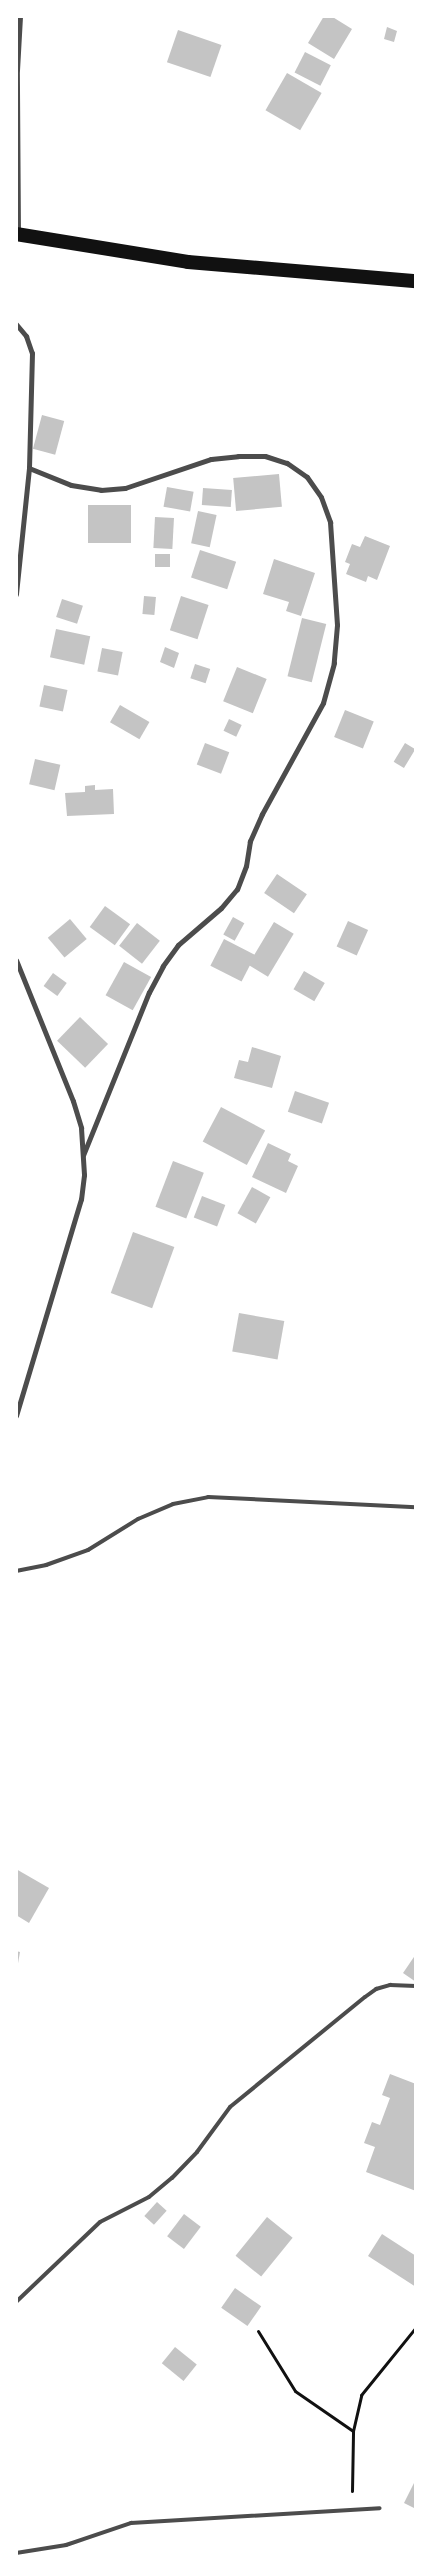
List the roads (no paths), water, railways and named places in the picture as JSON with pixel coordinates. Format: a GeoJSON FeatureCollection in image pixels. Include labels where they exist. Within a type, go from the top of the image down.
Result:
{"type":"FeatureCollection","features":[{"type":"Feature","properties":{"kind":"highway"},"geometry":{"type":"LineString","coordinates":[[17,234],[188,262],[416,282]]}},
{"type":"Feature","properties":{"kind":"street"},"geometry":{"type":"LineString","coordinates":[[17,234],[17,70],[20,16]]}},
{"type":"Feature","properties":{"kind":"street"},"geometry":{"type":"LineString","coordinates":[[16,324],[26,336],[32,353],[29,468],[16,594]]}},
{"type":"Feature","properties":{"kind":"street"},"geometry":{"type":"LineString","coordinates":[[29,468],[71,485],[101,490],[125,488],[211,460],[238,456],[265,456],[287,463],[307,478],[321,497],[330,522],[337,625],[334,663],[323,703],[262,814],[250,841],[246,866],[236,889],[221,908],[178,945],[163,966],[149,992],[83,1155]]}},
{"type":"Feature","properties":{"kind":"street"},"geometry":{"type":"LineString","coordinates":[[16,960],[73,1102],[81,1128],[84,1175],[81,1199],[16,1414]]}},
{"type":"Feature","properties":{"kind":"lane"},"geometry":{"type":"LineString","coordinates":[[16,1571],[46,1565],[88,1550],[138,1519],[173,1504],[208,1497],[416,1508]]}},
{"type":"Feature","properties":{"kind":"lane"},"geometry":{"type":"LineString","coordinates":[[16,2302],[100,2222],[149,2197],[172,2178],[197,2152],[230,2107],[376,1988],[390,1985],[416,1986]]}},
{"type":"Feature","properties":{"kind":"lane"},"geometry":{"type":"LineString","coordinates":[[16,2553],[66,2545],[131,2523],[380,2508]]}}]}
